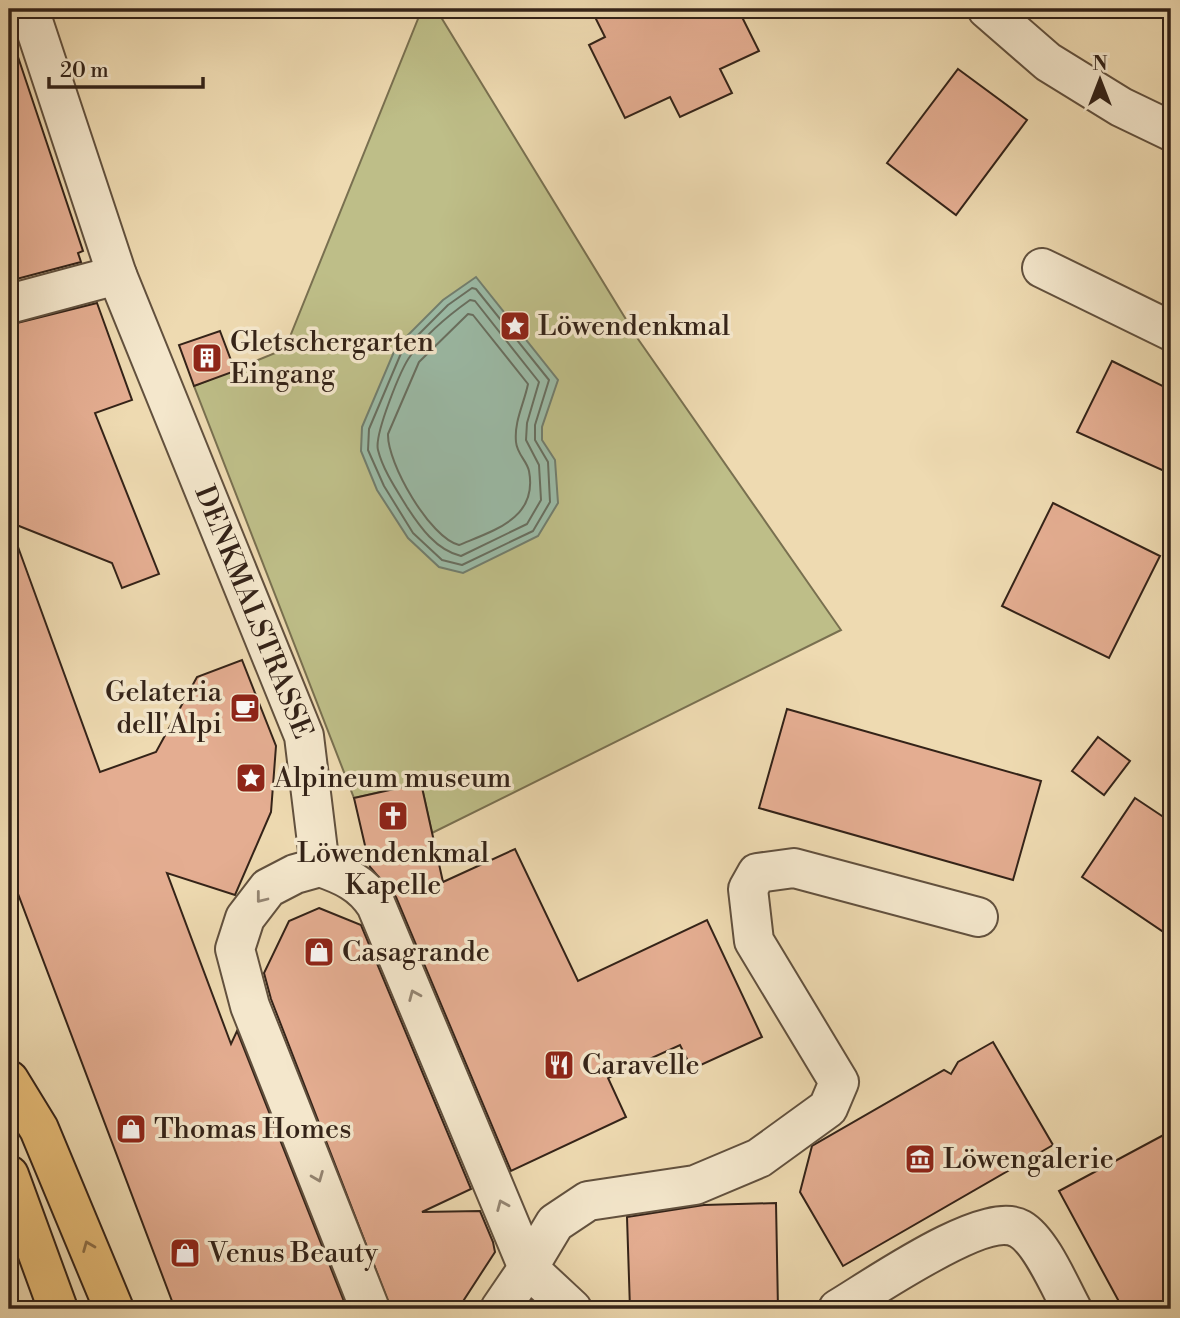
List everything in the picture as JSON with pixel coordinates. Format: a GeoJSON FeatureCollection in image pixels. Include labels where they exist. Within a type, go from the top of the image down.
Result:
{"type":"FeatureCollection","features":[{"type":"Feature","properties":{"kind":"main road"},"geometry":{"type":"LineString","coordinates":[[9,1080],[39,1129],[114,1309]]}},
{"type":"Feature","properties":{"kind":"main road"},"geometry":{"type":"LineString","coordinates":[[9,1175],[58,1309]]}},
{"type":"Feature","properties":{"kind":"street","name":"DENKMALSTRASSE"},"geometry":{"type":"LineString","coordinates":[[29,9],[117,275],[303,736],[320,867]]}},
{"type":"Feature","properties":{"kind":"street"},"geometry":{"type":"LineString","coordinates":[[988,9],[1048,62],[1121,107],[1171,131]]}},
{"type":"Feature","properties":{"kind":"street"},"geometry":{"type":"LineString","coordinates":[[1041,268],[1171,331]]}},
{"type":"Feature","properties":{"kind":"street"},"geometry":{"type":"LineString","coordinates":[[9,304],[117,275]]}},
{"type":"Feature","properties":{"kind":"street"},"geometry":{"type":"LineString","coordinates":[[370,1309],[250,1006],[235,949],[245,918],[268,888],[295,874],[320,867],[345,876],[367,891],[376,905],[528,1268],[572,1309]]}},
{"type":"Feature","properties":{"kind":"street"},"geometry":{"type":"LineString","coordinates":[[500,1309],[555,1223],[588,1201],[695,1185],[758,1158],[828,1108],[839,1082],[754,942],[748,889],[757,873],[794,868],[978,918]]}},
{"type":"Feature","properties":{"kind":"street"},"geometry":{"type":"LineString","coordinates":[[838,1309],[968,1233],[993,1225],[1018,1228],[1033,1240],[1072,1309]]}},
{"type":"Feature","properties":{"kind":"green space"},"geometry":{"type":"Polygon","coordinates":[[[422,9],[436,9],[638,339],[841,630],[432,833],[421,783],[354,798],[194,386],[285,349],[422,9]]]}},
{"type":"Feature","properties":{"kind":"water"},"geometry":{"type":"Polygon","coordinates":[[[476,277],[558,380],[542,427],[542,440],[555,460],[558,503],[538,536],[463,573],[439,567],[408,538],[377,490],[361,451],[362,427],[396,347],[443,300],[476,277]]]}},
{"type":"Feature","properties":{"kind":"building"},"geometry":{"type":"Polygon","coordinates":[[[591,9],[738,9],[759,51],[720,69],[732,93],[680,117],[670,97],[625,118],[589,45],[605,37],[591,9]]]}},
{"type":"Feature","properties":{"kind":"building"},"geometry":{"type":"Polygon","coordinates":[[[16,51],[83,251],[78,253],[81,262],[9,281],[9,52],[16,51]]]}},
{"type":"Feature","properties":{"kind":"building"},"geometry":{"type":"Polygon","coordinates":[[[958,69],[1027,120],[956,215],[887,163],[958,69]]]}},
{"type":"Feature","properties":{"kind":"building"},"geometry":{"type":"Polygon","coordinates":[[[97,303],[132,400],[95,413],[159,574],[122,588],[112,563],[9,522],[9,325],[97,303]]]}},
{"type":"Feature","properties":{"kind":"building","name":"Gletschergarten Eingang"},"geometry":{"type":"Polygon","coordinates":[[[220,331],[235,371],[194,386],[179,345],[220,331]]]}},
{"type":"Feature","properties":{"kind":"building"},"geometry":{"type":"Polygon","coordinates":[[[1112,361],[1171,390],[1171,474],[1077,432],[1112,361]]]}},
{"type":"Feature","properties":{"kind":"building"},"geometry":{"type":"Polygon","coordinates":[[[1053,503],[1160,556],[1109,658],[1002,606],[1053,503]]]}},
{"type":"Feature","properties":{"kind":"building"},"geometry":{"type":"Polygon","coordinates":[[[14,536],[100,772],[156,752],[197,677],[242,660],[276,746],[271,812],[235,895],[167,873],[231,1044],[237,1031],[347,1309],[175,1309],[9,870],[9,537],[14,536]]]}},
{"type":"Feature","properties":{"kind":"building"},"geometry":{"type":"Polygon","coordinates":[[[787,709],[1041,781],[1013,880],[759,808],[787,709]]]}},
{"type":"Feature","properties":{"kind":"building"},"geometry":{"type":"Polygon","coordinates":[[[1098,737],[1130,761],[1104,795],[1072,771],[1098,737]]]}},
{"type":"Feature","properties":{"kind":"building"},"geometry":{"type":"Polygon","coordinates":[[[421,783],[443,882],[515,849],[578,981],[707,920],[762,1037],[692,1069],[680,1045],[608,1078],[626,1117],[511,1171],[396,897],[370,867],[354,798],[421,783]]]}},
{"type":"Feature","properties":{"kind":"building"},"geometry":{"type":"Polygon","coordinates":[[[1135,798],[1171,822],[1171,937],[1082,877],[1135,798]]]}},
{"type":"Feature","properties":{"kind":"building"},"geometry":{"type":"Polygon","coordinates":[[[319,908],[361,925],[471,1189],[422,1212],[480,1211],[493,1242],[495,1252],[458,1309],[391,1309],[271,999],[264,973],[289,921],[319,908]]]}},
{"type":"Feature","properties":{"kind":"building"},"geometry":{"type":"Polygon","coordinates":[[[993,1042],[1053,1145],[843,1266],[800,1192],[812,1146],[944,1070],[951,1074],[958,1062],[993,1042]]]}},
{"type":"Feature","properties":{"kind":"building"},"geometry":{"type":"Polygon","coordinates":[[[1171,1131],[1171,1309],[1123,1309],[1059,1191],[1171,1131]]]}},
{"type":"Feature","properties":{"kind":"building"},"geometry":{"type":"Polygon","coordinates":[[[776,1203],[778,1309],[630,1309],[627,1217],[704,1205],[776,1203]]]}},
{"type":"Feature","properties":{"kind":"place","name":"Löwendenkmal"},"geometry":{"type":"Point","coordinates":[515,326]}},
{"type":"Feature","properties":{"kind":"place","name":"Gletschergarten Eingang"},"geometry":{"type":"Point","coordinates":[207,358]}},
{"type":"Feature","properties":{"kind":"place","name":"Gelateria dell'Alpi"},"geometry":{"type":"Point","coordinates":[245,708]}},
{"type":"Feature","properties":{"kind":"place","name":"Alpineum museum"},"geometry":{"type":"Point","coordinates":[251,778]}},
{"type":"Feature","properties":{"kind":"place","name":"Löwendenkmal Kapelle"},"geometry":{"type":"Point","coordinates":[393,816]}},
{"type":"Feature","properties":{"kind":"place","name":"Casagrande"},"geometry":{"type":"Point","coordinates":[319,952]}},
{"type":"Feature","properties":{"kind":"place","name":"Caravelle"},"geometry":{"type":"Point","coordinates":[559,1065]}},
{"type":"Feature","properties":{"kind":"place","name":"Thomas Homes"},"geometry":{"type":"Point","coordinates":[131,1129]}},
{"type":"Feature","properties":{"kind":"place","name":"Löwengalerie"},"geometry":{"type":"Point","coordinates":[920,1159]}},
{"type":"Feature","properties":{"kind":"place","name":"Venus Beauty"},"geometry":{"type":"Point","coordinates":[185,1253]}}]}
